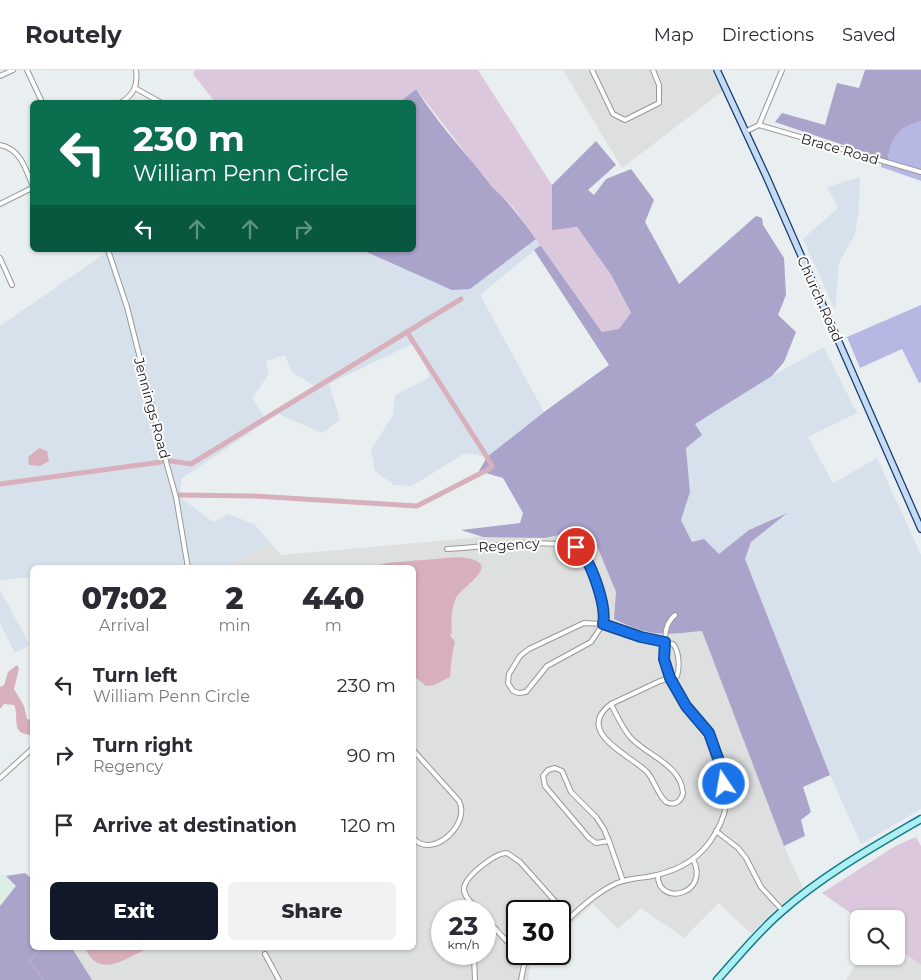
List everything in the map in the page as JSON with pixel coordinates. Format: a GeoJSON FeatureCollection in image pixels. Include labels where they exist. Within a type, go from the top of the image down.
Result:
{"type":"FeatureCollection","features":[{"type":"Feature","properties":{"kind":"main road","name":"Church Road"},"geometry":{"type":"LineString","coordinates":[[717,70],[768,178],[921,529]]}},
{"type":"Feature","properties":{"kind":"main road"},"geometry":{"type":"LineString","coordinates":[[718,980],[748,945],[783,911],[839,869],[921,818]]}},
{"type":"Feature","properties":{"kind":"street"},"geometry":{"type":"LineString","coordinates":[[0,76],[13,70]]}},
{"type":"Feature","properties":{"kind":"street"},"geometry":{"type":"LineString","coordinates":[[27,70],[41,100]]}},
{"type":"Feature","properties":{"kind":"street"},"geometry":{"type":"LineString","coordinates":[[125,100],[132,95],[135,88],[136,70]]}},
{"type":"Feature","properties":{"kind":"street"},"geometry":{"type":"LineString","coordinates":[[592,70],[613,114],[625,120],[659,103],[660,85],[653,70]]}},
{"type":"Feature","properties":{"kind":"street"},"geometry":{"type":"LineString","coordinates":[[745,132],[759,125],[782,70]]}},
{"type":"Feature","properties":{"kind":"street"},"geometry":{"type":"LineString","coordinates":[[135,88],[156,100]]}},
{"type":"Feature","properties":{"kind":"street","name":"Brace Road"},"geometry":{"type":"LineString","coordinates":[[759,125],[921,172]]}},
{"type":"Feature","properties":{"kind":"street"},"geometry":{"type":"LineString","coordinates":[[0,145],[14,150],[20,157],[30,180]]}},
{"type":"Feature","properties":{"kind":"street"},"geometry":{"type":"LineString","coordinates":[[0,204],[30,189]]}},
{"type":"Feature","properties":{"kind":"street","name":"Jennings Road"},"geometry":{"type":"LineString","coordinates":[[109,252],[127,308],[168,465],[187,565]]}},
{"type":"Feature","properties":{"kind":"street"},"geometry":{"type":"LineString","coordinates":[[0,258],[12,285]]}},
{"type":"Feature","properties":{"kind":"street","name":"Regency"},"geometry":{"type":"LineString","coordinates":[[447,550],[548,542],[576,547],[586,558],[591,568],[604,608],[603,624]]}},
{"type":"Feature","properties":{"kind":"street"},"geometry":{"type":"LineString","coordinates":[[571,917],[599,894],[623,881],[658,875],[678,868],[693,859],[704,848],[716,831],[726,805],[720,764],[709,733],[686,706],[670,678],[664,659],[667,627],[676,616]]}},
{"type":"Feature","properties":{"kind":"street"},"geometry":{"type":"LineString","coordinates":[[603,624],[591,642],[578,651],[552,663],[543,670],[526,692],[519,693],[512,690],[508,683],[513,664],[524,652],[579,625],[590,623],[603,624],[676,646],[678,673],[612,704],[600,718],[600,728],[603,737],[647,772],[666,802],[670,804],[677,802],[683,793],[678,777],[668,766],[632,739],[612,704]]}},
{"type":"Feature","properties":{"kind":"street"},"geometry":{"type":"LineString","coordinates":[[0,778],[30,751]]}},
{"type":"Feature","properties":{"kind":"street"},"geometry":{"type":"LineString","coordinates":[[416,753],[459,801],[462,807],[462,816],[455,828],[438,843],[422,844],[416,840]]}},
{"type":"Feature","properties":{"kind":"street"},"geometry":{"type":"LineString","coordinates":[[609,841],[596,843],[586,834],[545,786],[542,780],[545,772],[551,768],[562,771],[571,792],[596,817],[609,841],[623,881]]}},
{"type":"Feature","properties":{"kind":"street"},"geometry":{"type":"LineString","coordinates":[[716,831],[738,848],[746,858],[761,887],[783,911]]}},
{"type":"Feature","properties":{"kind":"street"},"geometry":{"type":"LineString","coordinates":[[470,900],[465,894],[465,884],[469,878],[495,856],[506,853],[520,862],[554,900]]}},
{"type":"Feature","properties":{"kind":"street"},"geometry":{"type":"LineString","coordinates":[[658,875],[659,884],[666,891],[672,894],[684,892],[693,886],[696,879],[696,868],[693,859]]}},
{"type":"Feature","properties":{"kind":"street"},"geometry":{"type":"LineString","coordinates":[[496,929],[506,940]]}},
{"type":"Feature","properties":{"kind":"street"},"geometry":{"type":"LineString","coordinates":[[265,954],[279,980]]}},
{"type":"Feature","properties":{"kind":"street"},"geometry":{"type":"LineString","coordinates":[[474,965],[475,980]]}},
{"type":"Feature","properties":{"kind":"street"},"geometry":{"type":"LineString","coordinates":[[521,980],[525,965]]}},
{"type":"Feature","properties":{"kind":"shaded area"},"geometry":{"type":"Polygon","coordinates":[[[195,70],[478,70],[552,185],[552,230],[577,227],[611,275],[631,313],[619,329],[602,332],[513,207],[492,187],[416,89],[402,100],[213,100],[193,74],[195,70]]]}},
{"type":"Feature","properties":{"kind":"shaded area"},"geometry":{"type":"Polygon","coordinates":[[[563,70],[711,70],[723,91],[622,168],[563,70]]]}},
{"type":"Feature","properties":{"kind":"shaded area"},"geometry":{"type":"Polygon","coordinates":[[[865,70],[921,70],[921,121],[901,130],[897,134],[891,145],[888,160],[775,122],[782,113],[825,125],[837,83],[859,88],[865,70]]]}},
{"type":"Feature","properties":{"kind":"shaded area"},"geometry":{"type":"Polygon","coordinates":[[[416,89],[444,128],[536,239],[470,289],[452,290],[366,252],[416,252],[416,100],[402,100],[416,89]]]}},
{"type":"Feature","properties":{"kind":"shaded area"},"geometry":{"type":"Polygon","coordinates":[[[921,121],[921,181],[881,167],[881,157],[888,159],[891,144],[897,134],[901,130],[921,121]]]}},
{"type":"Feature","properties":{"kind":"shaded area"},"geometry":{"type":"Polygon","coordinates":[[[596,141],[616,165],[588,190],[594,195],[606,179],[631,169],[654,200],[645,222],[679,284],[756,216],[762,218],[763,225],[784,258],[786,295],[778,315],[796,332],[784,362],[772,376],[695,424],[702,435],[686,448],[690,492],[681,520],[692,542],[704,539],[719,554],[749,530],[787,513],[751,542],[745,559],[830,775],[803,787],[811,812],[801,820],[805,836],[784,846],[702,631],[666,634],[648,632],[614,619],[616,592],[592,534],[583,530],[545,538],[483,537],[461,530],[520,523],[523,513],[503,478],[479,471],[487,457],[544,412],[609,365],[534,250],[541,245],[602,332],[631,313],[611,275],[577,227],[552,231],[552,185],[596,141]]]}},
{"type":"Feature","properties":{"kind":"shaded area"},"geometry":{"type":"Polygon","coordinates":[[[860,177],[859,208],[855,234],[839,263],[835,310],[803,239],[838,208],[827,187],[860,177]]]}},
{"type":"Feature","properties":{"kind":"shaded area"},"geometry":{"type":"Polygon","coordinates":[[[536,239],[541,245],[480,295],[544,412],[487,457],[465,453],[412,486],[394,485],[375,471],[371,450],[393,415],[395,395],[430,377],[414,343],[329,384],[340,420],[322,433],[277,413],[316,387],[292,372],[285,355],[266,361],[269,374],[252,398],[267,421],[181,479],[180,497],[213,522],[228,514],[254,524],[271,543],[230,565],[30,565],[30,577],[0,580],[0,326],[107,252],[366,252],[400,267],[470,289],[536,239]]]}},
{"type":"Feature","properties":{"kind":"shaded area"},"geometry":{"type":"Polygon","coordinates":[[[921,305],[921,382],[919,383],[902,349],[860,368],[847,337],[921,305]]]}},
{"type":"Feature","properties":{"kind":"shaded area"},"geometry":{"type":"Polygon","coordinates":[[[824,347],[857,413],[808,437],[833,483],[877,458],[921,555],[921,809],[861,844],[830,775],[745,559],[751,542],[784,514],[749,530],[719,555],[692,542],[681,520],[690,492],[686,448],[695,424],[772,376],[824,347]]]}},
{"type":"Feature","properties":{"kind":"shaded area"},"geometry":{"type":"Polygon","coordinates":[[[39,448],[47,451],[49,461],[40,466],[29,465],[28,457],[39,448]]]}},
{"type":"Feature","properties":{"kind":"shaded area"},"geometry":{"type":"Polygon","coordinates":[[[583,530],[592,533],[616,592],[661,635],[702,631],[784,846],[803,888],[770,914],[751,934],[719,903],[684,938],[641,908],[618,929],[593,904],[571,925],[571,900],[506,900],[506,965],[530,965],[528,980],[92,980],[73,950],[416,950],[416,565],[230,565],[271,543],[281,555],[483,537],[545,538],[583,530]]]}},
{"type":"Feature","properties":{"kind":"shaded area"},"geometry":{"type":"Polygon","coordinates":[[[459,557],[473,560],[480,564],[481,569],[478,574],[454,602],[452,633],[450,635],[455,642],[450,677],[434,685],[426,686],[416,678],[416,565],[380,565],[459,557]]]}},
{"type":"Feature","properties":{"kind":"shaded area"},"geometry":{"type":"Polygon","coordinates":[[[0,590],[30,645],[15,653],[0,623],[0,590]]]}},
{"type":"Feature","properties":{"kind":"shaded area"},"geometry":{"type":"Polygon","coordinates":[[[17,665],[19,668],[14,689],[24,706],[27,719],[30,720],[30,735],[20,732],[14,705],[4,704],[0,709],[0,687],[4,685],[8,672],[17,665]]]}},
{"type":"Feature","properties":{"kind":"shaded area"},"geometry":{"type":"Polygon","coordinates":[[[916,837],[921,846],[921,965],[905,953],[905,910],[850,910],[850,913],[822,893],[897,845],[916,837]]]}},
{"type":"Feature","properties":{"kind":"shaded area"},"geometry":{"type":"Polygon","coordinates":[[[25,873],[30,877],[30,950],[73,950],[92,980],[0,980],[0,906],[16,886],[6,876],[25,873]]]}},
{"type":"Feature","properties":{"kind":"shaded area"},"geometry":{"type":"Polygon","coordinates":[[[0,874],[6,876],[16,886],[0,906],[0,874]]]}},
{"type":"Feature","properties":{"kind":"shaded area"},"geometry":{"type":"Polygon","coordinates":[[[86,950],[144,950],[114,964],[105,965],[91,958],[86,950]]]}},
{"type":"Feature","properties":{"kind":"shaded area"},"geometry":{"type":"Polygon","coordinates":[[[905,953],[921,965],[921,980],[846,980],[855,965],[905,965],[905,953]]]}},
{"type":"Feature","properties":{"kind":"waterway"},"geometry":{"type":"LineString","coordinates":[[171,461],[191,464],[461,299]]}},
{"type":"Feature","properties":{"kind":"waterway"},"geometry":{"type":"LineString","coordinates":[[177,495],[254,496],[417,506],[489,469],[492,466],[487,457],[407,332]]}},
{"type":"Feature","properties":{"kind":"waterway"},"geometry":{"type":"LineString","coordinates":[[161,462],[171,461]]}},
{"type":"Feature","properties":{"kind":"waterway"},"geometry":{"type":"LineString","coordinates":[[0,484],[161,462]]}},
{"type":"Feature","properties":{"kind":"waterway"},"geometry":{"type":"LineString","coordinates":[[40,950],[29,961],[44,980]]}},
{"type":"Feature","properties":{"kind":"route"},"geometry":{"type":"LineString","coordinates":[[576,547],[586,558],[591,568],[604,608],[603,624],[641,637],[665,642],[664,659],[670,678],[676,692],[709,733],[720,764],[724,784]]}}]}
